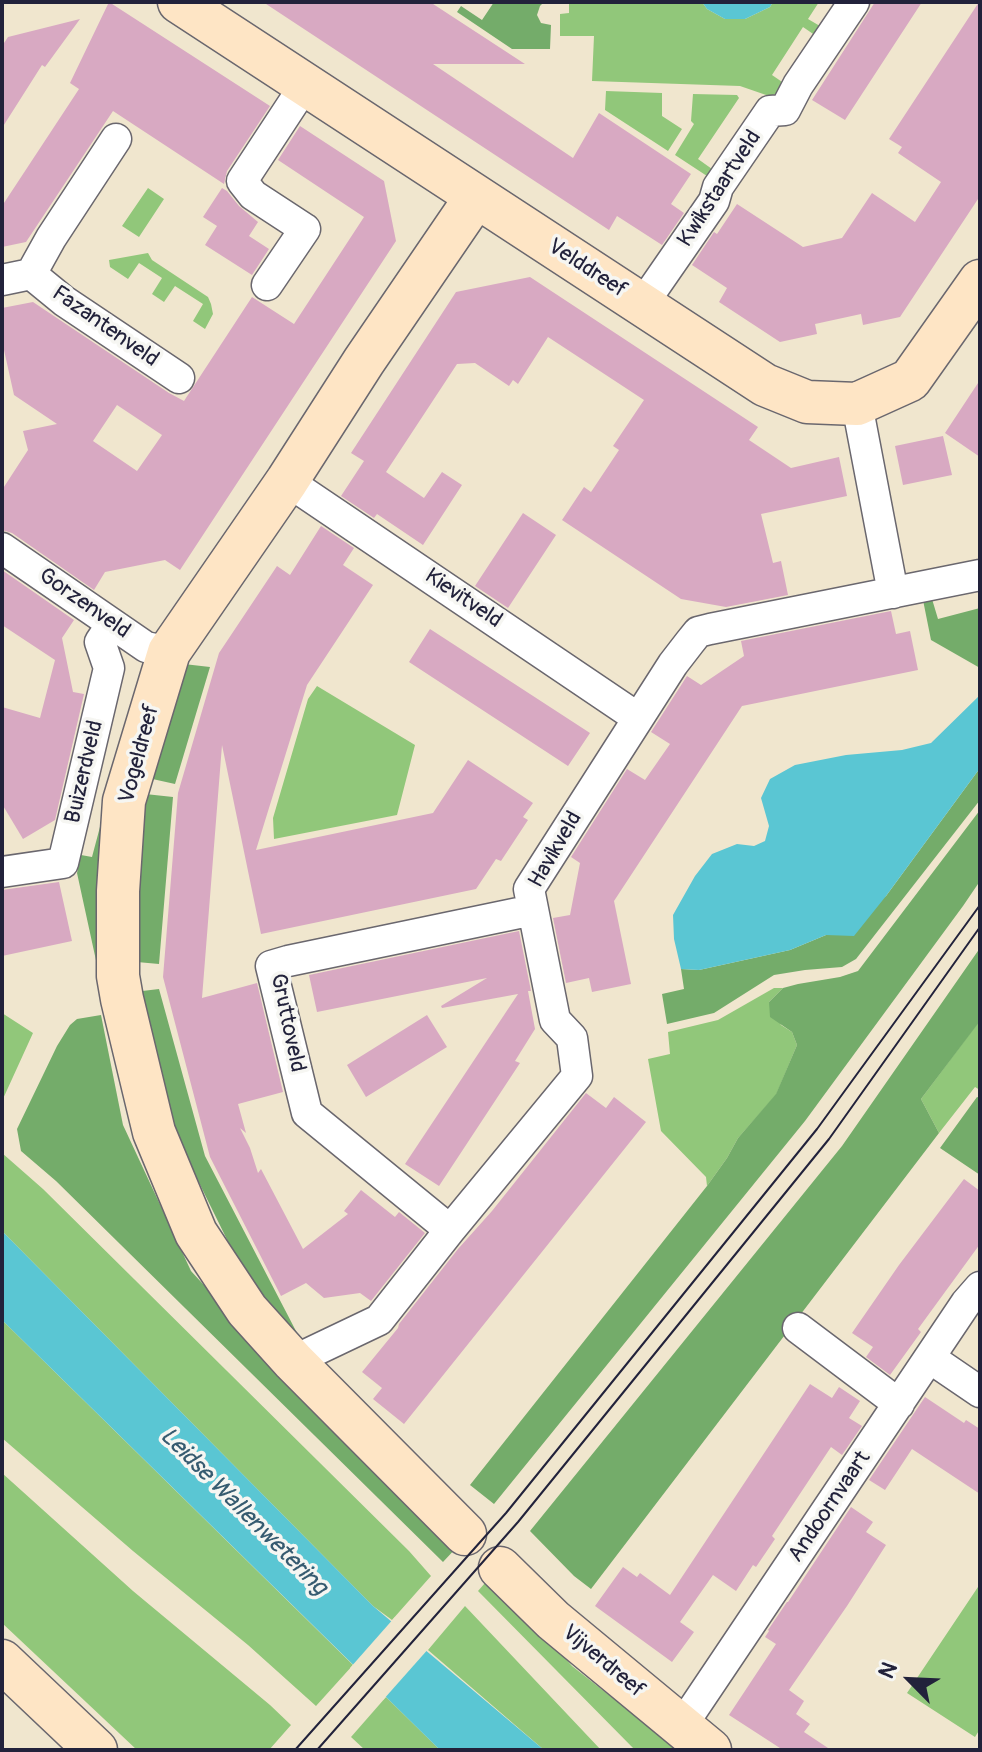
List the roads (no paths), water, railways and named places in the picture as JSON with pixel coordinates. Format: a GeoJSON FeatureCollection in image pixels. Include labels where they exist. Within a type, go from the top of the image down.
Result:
{"type":"FeatureCollection","features":[{"type":"Feature","properties":{"kind":"street","name":"Velddreef"},"geometry":{"type":"LineString","coordinates":[[180,2],[765,385],[807,402],[857,404],[910,380],[980,281]]}},
{"type":"Feature","properties":{"kind":"street","name":"Kwikstaartveld"},"geometry":{"type":"LineString","coordinates":[[642,305],[714,201],[718,187],[770,111],[785,110],[798,85],[854,2]]}},
{"type":"Feature","properties":{"kind":"street"},"geometry":{"type":"LineString","coordinates":[[267,285],[305,229],[253,195],[242,181],[305,85]]}},
{"type":"Feature","properties":{"kind":"street","name":"Fazantenveld"},"geometry":{"type":"LineString","coordinates":[[116,139],[51,238],[17,277],[64,301],[179,378]]}},
{"type":"Feature","properties":{"kind":"street","name":"Vogeldreef"},"geometry":{"type":"LineString","coordinates":[[293,1361],[247,1310],[196,1233],[154,1132],[118,976],[118,891],[124,801],[169,652],[476,197]]}},
{"type":"Feature","properties":{"kind":"street"},"geometry":{"type":"LineString","coordinates":[[857,404],[893,593]]}},
{"type":"Feature","properties":{"kind":"street","name":"Kievitveld"},"geometry":{"type":"LineString","coordinates":[[287,481],[638,718]]}},
{"type":"Feature","properties":{"kind":"street","name":"Gorzenveld"},"geometry":{"type":"LineString","coordinates":[[2,548],[146,647],[169,652]]}},
{"type":"Feature","properties":{"kind":"street","name":"Havikveld"},"geometry":{"type":"LineString","coordinates":[[293,1361],[379,1320],[577,1076],[572,1038],[555,1020],[529,889],[673,664],[698,632],[980,575]]}},
{"type":"Feature","properties":{"kind":"street","name":"Buizerdveld"},"geometry":{"type":"LineString","coordinates":[[2,872],[63,863],[109,668],[100,642],[112,624]]}},
{"type":"Feature","properties":{"kind":"street","name":"Gruttoveld"},"geometry":{"type":"LineString","coordinates":[[450,1230],[307,1113],[271,966],[533,910]]}},
{"type":"Feature","properties":{"kind":"street","name":"Andoornvaart"},"geometry":{"type":"LineString","coordinates":[[696,1739],[899,1404],[966,1303],[980,1287]]}},
{"type":"Feature","properties":{"kind":"street"},"geometry":{"type":"LineString","coordinates":[[798,1328],[899,1404]]}},
{"type":"Feature","properties":{"kind":"street"},"geometry":{"type":"LineString","coordinates":[[930,1358],[980,1392]]}},
{"type":"Feature","properties":{"kind":"street"},"geometry":{"type":"LineString","coordinates":[[293,1361],[465,1534]]}},
{"type":"Feature","properties":{"kind":"street","name":"Vijverdreef"},"geometry":{"type":"LineString","coordinates":[[500,1568],[553,1620],[696,1739]]}},
{"type":"Feature","properties":{"kind":"street"},"geometry":{"type":"LineString","coordinates":[[2,1661],[96,1750]]}},
{"type":"Feature","properties":{"kind":"water"},"geometry":{"type":"Polygon","coordinates":[[[702,2],[773,2],[770,7],[745,19],[725,19],[707,9],[702,2]]]}},
{"type":"Feature","properties":{"kind":"water"},"geometry":{"type":"Polygon","coordinates":[[[980,695],[980,768],[854,936],[826,935],[790,950],[699,970],[681,969],[674,939],[673,915],[695,876],[712,854],[737,844],[754,846],[765,841],[769,826],[761,798],[770,779],[795,765],[931,743],[980,695]]]}},
{"type":"Feature","properties":{"kind":"water","name":"Leidse Wallenwetering"},"geometry":{"type":"Polygon","coordinates":[[[2,1231],[373,1606],[544,1750],[440,1750],[2,1320],[2,1231]]]}},
{"type":"Feature","properties":{"kind":"tram line"},"geometry":{"type":"LineString","coordinates":[[295,1750],[506,1513],[817,1129],[980,905]]}},
{"type":"Feature","properties":{"kind":"tram line"},"geometry":{"type":"LineString","coordinates":[[317,1750],[518,1522],[829,1139],[980,927]]}}]}
